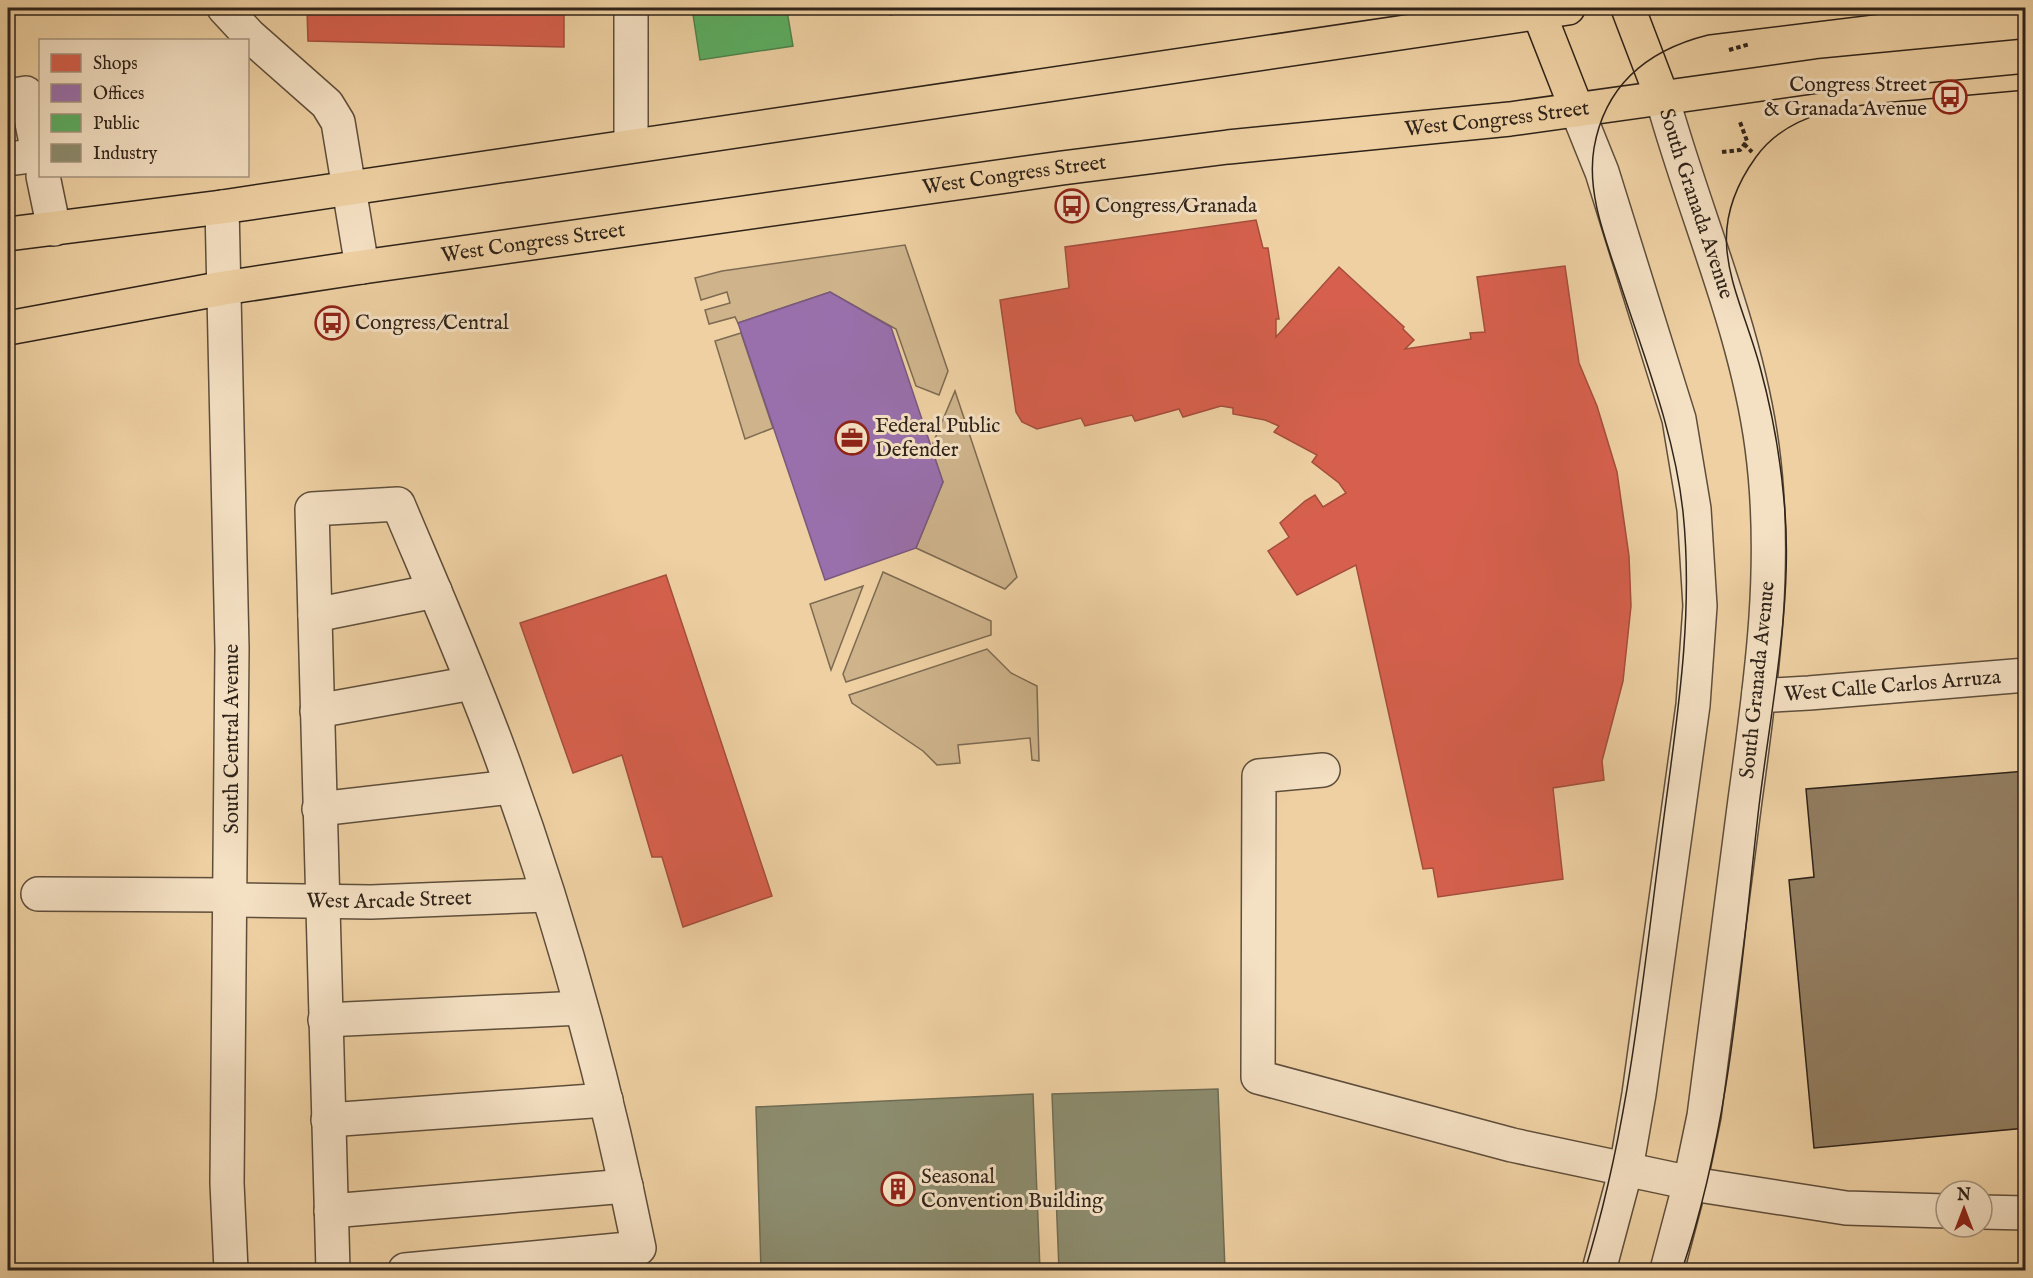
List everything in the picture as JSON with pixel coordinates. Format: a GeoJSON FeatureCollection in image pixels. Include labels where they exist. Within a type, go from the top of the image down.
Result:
{"type":"FeatureCollection","features":[{"type":"Feature","properties":{"kind":"main road"},"geometry":{"type":"LineString","coordinates":[[1628,8],[1662,97]]}},
{"type":"Feature","properties":{"kind":"main road"},"geometry":{"type":"LineString","coordinates":[[8,234],[222,207],[631,144],[1548,9],[1577,110]]}},
{"type":"Feature","properties":{"kind":"main road","name":"West Congress Street"},"geometry":{"type":"LineString","coordinates":[[8,328],[224,288],[362,267],[1180,152],[1577,110],[1818,76],[2025,56]]}},
{"type":"Feature","properties":{"kind":"street"},"geometry":{"type":"LineString","coordinates":[[224,8],[249,35],[327,104],[338,122],[362,267]]}},
{"type":"Feature","properties":{"kind":"street"},"geometry":{"type":"LineString","coordinates":[[631,8],[631,144]]}},
{"type":"Feature","properties":{"kind":"street"},"geometry":{"type":"LineString","coordinates":[[8,96],[26,93],[28,152],[54,229]]}},
{"type":"Feature","properties":{"kind":"street","name":"South Granada Avenue"},"geometry":{"type":"LineString","coordinates":[[1662,97],[1679,158],[1719,271],[1745,366],[1762,444],[1770,517],[1768,602],[1759,692],[1704,1116],[1690,1183],[1667,1270]]}},
{"type":"Feature","properties":{"kind":"street"},"geometry":{"type":"LineString","coordinates":[[1577,110],[1594,148],[1679,419],[1694,509],[1700,606],[1693,705],[1639,1094],[1626,1169],[1599,1270]]}},
{"type":"Feature","properties":{"kind":"street","name":"South Central Avenue"},"geometry":{"type":"LineString","coordinates":[[222,207],[232,582],[227,1183],[231,1270]]}},
{"type":"Feature","properties":{"kind":"street"},"geometry":{"type":"LineString","coordinates":[[333,1270],[312,509],[398,504],[472,683],[511,787],[546,896],[581,1008],[606,1100],[626,1186],[639,1259],[405,1270]]}},
{"type":"Feature","properties":{"kind":"street"},"geometry":{"type":"LineString","coordinates":[[315,615],[435,591]]}},
{"type":"Feature","properties":{"kind":"street","name":"West Calle Carlos Arruza"},"geometry":{"type":"LineString","coordinates":[[1759,692],[1773,695],[1809,693],[2025,675]]}},
{"type":"Feature","properties":{"kind":"street"},"geometry":{"type":"LineString","coordinates":[[317,711],[472,683]]}},
{"type":"Feature","properties":{"kind":"street"},"geometry":{"type":"LineString","coordinates":[[1323,770],[1260,776],[1258,1077],[1512,1144],[1690,1183],[1846,1208],[1934,1211]]}},
{"type":"Feature","properties":{"kind":"street"},"geometry":{"type":"LineString","coordinates":[[319,809],[511,787]]}},
{"type":"Feature","properties":{"kind":"street","name":"West Arcade Street"},"geometry":{"type":"LineString","coordinates":[[38,894],[322,902],[546,896]]}},
{"type":"Feature","properties":{"kind":"street"},"geometry":{"type":"LineString","coordinates":[[325,1020],[581,1008]]}},
{"type":"Feature","properties":{"kind":"street"},"geometry":{"type":"LineString","coordinates":[[328,1120],[606,1100]]}},
{"type":"Feature","properties":{"kind":"street"},"geometry":{"type":"LineString","coordinates":[[332,1211],[626,1186]]}},
{"type":"Feature","properties":{"kind":"street"},"geometry":{"type":"LineString","coordinates":[[1994,1212],[2025,1213]]}},
{"type":"Feature","properties":{"kind":"path"},"geometry":{"type":"LineString","coordinates":[[1723,52],[1749,44]]}},
{"type":"Feature","properties":{"kind":"path"},"geometry":{"type":"LineString","coordinates":[[1722,152],[1740,150],[1748,141],[1739,120]]}},
{"type":"Feature","properties":{"kind":"path"},"geometry":{"type":"LineString","coordinates":[[1744,144],[1752,152]]}},
{"type":"Feature","properties":{"kind":"shaded area"},"geometry":{"type":"Polygon","coordinates":[[[905,245],[948,371],[939,395],[916,386],[896,329],[830,292],[738,323],[735,317],[709,324],[705,310],[730,303],[727,292],[701,300],[695,278],[722,271],[905,245]]]}},
{"type":"Feature","properties":{"kind":"shaded area"},"geometry":{"type":"Polygon","coordinates":[[[741,333],[773,428],[745,439],[715,341],[741,333]]]}},
{"type":"Feature","properties":{"kind":"shaded area"},"geometry":{"type":"Polygon","coordinates":[[[955,391],[1017,577],[1005,589],[916,548],[943,482],[931,448],[955,391]]]}},
{"type":"Feature","properties":{"kind":"shaded area"},"geometry":{"type":"Polygon","coordinates":[[[883,572],[991,621],[991,635],[846,682],[843,674],[883,572]]]}},
{"type":"Feature","properties":{"kind":"shaded area"},"geometry":{"type":"Polygon","coordinates":[[[863,586],[831,670],[810,604],[863,586]]]}},
{"type":"Feature","properties":{"kind":"shaded area"},"geometry":{"type":"Polygon","coordinates":[[[987,649],[1011,673],[1037,686],[1039,761],[1032,760],[1030,738],[958,745],[960,763],[937,765],[923,751],[852,703],[849,695],[987,649]]]}},
{"type":"Feature","properties":{"kind":"building: Shops"},"geometry":{"type":"Polygon","coordinates":[[[276,8],[564,8],[564,47],[308,41],[307,9],[276,10],[276,8]]]}},
{"type":"Feature","properties":{"kind":"building: Shops"},"geometry":{"type":"Polygon","coordinates":[[[889,8],[939,8],[890,15],[889,8]]]}},
{"type":"Feature","properties":{"kind":"building: Shops"},"geometry":{"type":"Polygon","coordinates":[[[1256,220],[1263,248],[1268,248],[1279,319],[1276,319],[1276,337],[1339,267],[1404,327],[1403,329],[1414,340],[1405,349],[1471,339],[1470,333],[1485,332],[1477,277],[1565,266],[1579,363],[1597,406],[1617,472],[1629,556],[1631,606],[1623,681],[1602,761],[1604,780],[1553,788],[1563,879],[1438,897],[1433,868],[1423,869],[1356,565],[1297,595],[1268,551],[1289,537],[1280,523],[1305,501],[1315,495],[1323,507],[1346,493],[1339,483],[1312,462],[1317,455],[1274,432],[1279,426],[1265,420],[1233,414],[1233,408],[1221,406],[1183,417],[1179,409],[1135,421],[1132,415],[1085,426],[1081,418],[1037,429],[1022,422],[1016,412],[1000,300],[1069,288],[1065,247],[1256,220]]]}},
{"type":"Feature","properties":{"kind":"building: Shops"},"geometry":{"type":"Polygon","coordinates":[[[666,575],[772,896],[683,927],[662,857],[652,857],[622,755],[573,773],[520,623],[666,575]]]}},
{"type":"Feature","properties":{"kind":"building: Offices","name":"Federal Public Defender"},"geometry":{"type":"Polygon","coordinates":[[[830,292],[891,327],[943,482],[916,548],[825,580],[738,323],[830,292]]]}},
{"type":"Feature","properties":{"kind":"building: Public"},"geometry":{"type":"Polygon","coordinates":[[[692,8],[810,8],[787,11],[793,46],[700,60],[692,8]]]}},
{"type":"Feature","properties":{"kind":"building: Industry","name":"Seasonal Convention Building"},"geometry":{"type":"Polygon","coordinates":[[[1218,1089],[1225,1270],[1059,1270],[1052,1094],[1218,1089]]]}},
{"type":"Feature","properties":{"kind":"building: Industry","name":"Seasonal Convention Building"},"geometry":{"type":"Polygon","coordinates":[[[1033,1094],[1040,1270],[761,1270],[756,1107],[1033,1094]]]}},
{"type":"Feature","properties":{"kind":"building: Other"},"geometry":{"type":"Polygon","coordinates":[[[2026,771],[2026,1128],[1814,1148],[1789,880],[1814,877],[1806,789],[2026,771]]]}},
{"type":"Feature","properties":{"kind":"tram line"},"geometry":{"type":"LineString","coordinates":[[1585,1270],[1612,1168],[1631,1064],[1676,727],[1686,598],[1686,555],[1679,484],[1667,427],[1600,220],[1593,184],[1594,148],[1608,106],[1619,89],[1648,61],[1666,50],[1708,35],[1929,8]]}},
{"type":"Feature","properties":{"kind":"tram line"},"geometry":{"type":"LineString","coordinates":[[1682,1270],[1699,1214],[1724,1099],[1780,653],[1786,576],[1784,500],[1778,449],[1760,367],[1728,262],[1726,237],[1729,212],[1739,185],[1756,157],[1790,126],[1811,117],[1856,106],[2026,90]]}},
{"type":"Feature","properties":{"kind":"place","name":"Congress Street & Granada Avenue"},"geometry":{"type":"Point","coordinates":[1950,97]}},
{"type":"Feature","properties":{"kind":"place","name":"Congress/Granada"},"geometry":{"type":"Point","coordinates":[1072,206]}},
{"type":"Feature","properties":{"kind":"place","name":"Congress/Central"},"geometry":{"type":"Point","coordinates":[332,323]}},
{"type":"Feature","properties":{"kind":"place","name":"Federal Public Defender"},"geometry":{"type":"Point","coordinates":[852,438]}},
{"type":"Feature","properties":{"kind":"place","name":"Seasonal Convention Building"},"geometry":{"type":"Point","coordinates":[898,1189]}}]}
